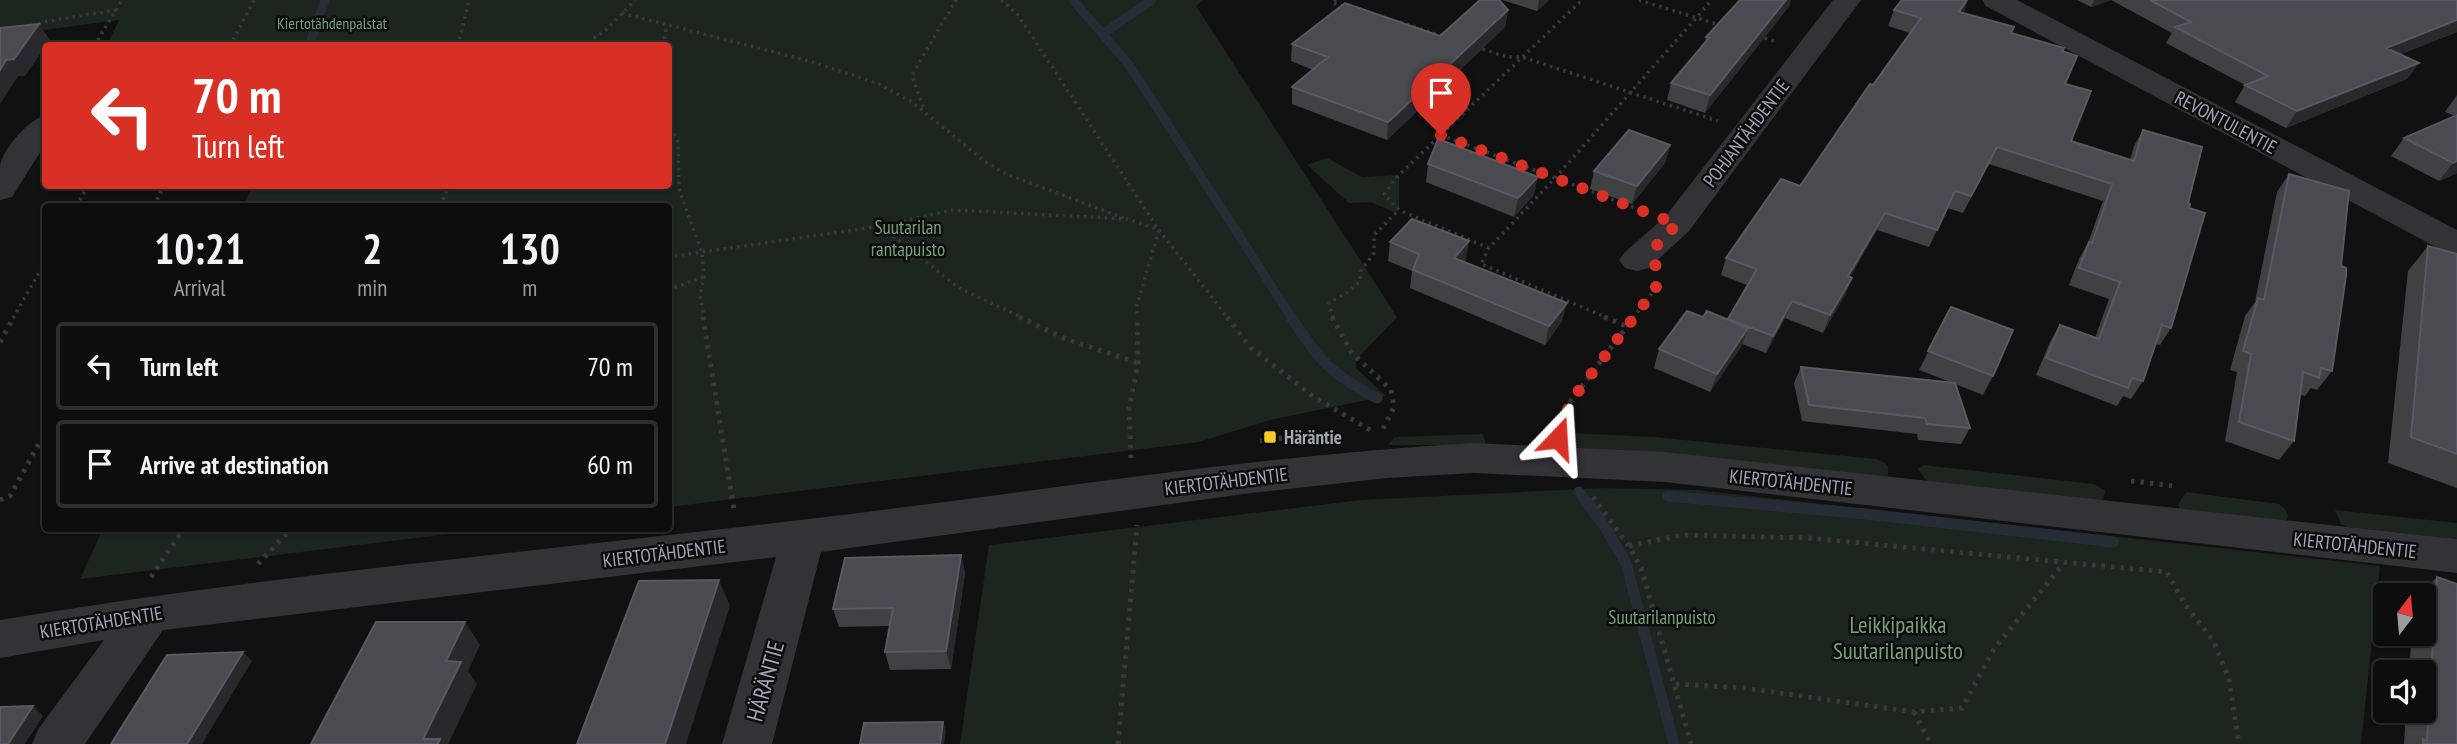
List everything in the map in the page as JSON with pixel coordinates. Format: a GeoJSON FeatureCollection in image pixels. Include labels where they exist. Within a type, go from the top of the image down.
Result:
{"type":"FeatureCollection","features":[{"type":"Feature","properties":{"kind":"street","name":"POHJANTÄHDENTIE"},"geometry":{"type":"LineString","coordinates":[[1646,253],[1677,224],[1847,0]]}},
{"type":"Feature","properties":{"kind":"street","name":"REVONTULENTIE"},"geometry":{"type":"LineString","coordinates":[[1996,0],[2457,244]]}},
{"type":"Feature","properties":{"kind":"street"},"geometry":{"type":"LineString","coordinates":[[0,190],[30,141],[42,128]]}},
{"type":"Feature","properties":{"kind":"street","name":"KIERTOTÄHDENTIE"},"geometry":{"type":"LineString","coordinates":[[0,639],[148,599],[803,537],[1214,482],[1387,463],[1474,458],[1665,467],[2457,556]]}},
{"type":"Feature","properties":{"kind":"street","name":"HÄRÄNTIE"},"geometry":{"type":"LineString","coordinates":[[747,744],[803,537]]}},
{"type":"Feature","properties":{"kind":"street"},"geometry":{"type":"LineString","coordinates":[[57,744],[148,599]]}},
{"type":"Feature","properties":{"kind":"path"},"geometry":{"type":"LineString","coordinates":[[96,42],[122,0]]}},
{"type":"Feature","properties":{"kind":"path"},"geometry":{"type":"LineString","coordinates":[[232,42],[254,0]]}},
{"type":"Feature","properties":{"kind":"path"},"geometry":{"type":"LineString","coordinates":[[459,42],[469,0]]}},
{"type":"Feature","properties":{"kind":"path"},"geometry":{"type":"LineString","coordinates":[[588,42],[607,29],[635,0]]}},
{"type":"Feature","properties":{"kind":"path"},"geometry":{"type":"LineString","coordinates":[[923,108],[912,75],[956,0]]}},
{"type":"Feature","properties":{"kind":"path"},"geometry":{"type":"LineString","coordinates":[[1001,0],[1018,15],[1159,230],[1251,348],[1314,397],[1379,436],[1394,407],[1391,390],[1363,367],[1331,319],[1329,303],[1351,290],[1360,281],[1361,271],[1367,266],[1367,259],[1374,253],[1374,235],[1399,209]]}},
{"type":"Feature","properties":{"kind":"path"},"geometry":{"type":"LineString","coordinates":[[1323,0],[1358,10]]}},
{"type":"Feature","properties":{"kind":"path"},"geometry":{"type":"LineString","coordinates":[[1489,248],[1399,209],[1384,194],[1399,175],[1582,0]]}},
{"type":"Feature","properties":{"kind":"path"},"geometry":{"type":"LineString","coordinates":[[1639,0],[1733,29]]}},
{"type":"Feature","properties":{"kind":"path"},"geometry":{"type":"LineString","coordinates":[[1626,326],[1481,264],[1489,248],[1555,178],[1712,0]]}},
{"type":"Feature","properties":{"kind":"path"},"geometry":{"type":"LineString","coordinates":[[27,29],[43,22],[116,10]]}},
{"type":"Feature","properties":{"kind":"path"},"geometry":{"type":"LineString","coordinates":[[622,13],[666,28],[835,69],[881,84],[923,108],[962,143],[1001,172],[1079,198],[1159,230]]}},
{"type":"Feature","properties":{"kind":"path"},"geometry":{"type":"LineString","coordinates":[[1396,21],[1445,37]]}},
{"type":"Feature","properties":{"kind":"path"},"geometry":{"type":"LineString","coordinates":[[1399,33],[1409,25]]}},
{"type":"Feature","properties":{"kind":"path"},"geometry":{"type":"LineString","coordinates":[[664,42],[666,28]]}},
{"type":"Feature","properties":{"kind":"path"},"geometry":{"type":"LineString","coordinates":[[1758,36],[1808,51]]}},
{"type":"Feature","properties":{"kind":"path"},"geometry":{"type":"LineString","coordinates":[[1470,45],[1507,57],[1522,57],[1748,131]]}},
{"type":"Feature","properties":{"kind":"path"},"geometry":{"type":"LineString","coordinates":[[1404,105],[1454,124]]}},
{"type":"Feature","properties":{"kind":"path"},"geometry":{"type":"LineString","coordinates":[[672,129],[678,142],[679,190],[702,253],[704,276],[700,295],[734,514]]}},
{"type":"Feature","properties":{"kind":"path"},"geometry":{"type":"LineString","coordinates":[[1441,135],[1677,224]]}},
{"type":"Feature","properties":{"kind":"path"},"geometry":{"type":"LineString","coordinates":[[672,257],[881,226],[952,210],[1128,219]]}},
{"type":"Feature","properties":{"kind":"path"},"geometry":{"type":"LineString","coordinates":[[881,226],[959,288],[1066,339],[1138,363]]}},
{"type":"Feature","properties":{"kind":"path"},"geometry":{"type":"LineString","coordinates":[[1132,469],[1129,409],[1138,363],[1137,305],[1159,230]]}},
{"type":"Feature","properties":{"kind":"path"},"geometry":{"type":"LineString","coordinates":[[1646,253],[1656,288],[1571,401],[1558,438],[1562,461],[1570,476],[1583,483],[1629,546],[1641,568],[1691,744]]}},
{"type":"Feature","properties":{"kind":"path"},"geometry":{"type":"LineString","coordinates":[[0,342],[42,268]]}},
{"type":"Feature","properties":{"kind":"path"},"geometry":{"type":"LineString","coordinates":[[672,288],[704,276]]}},
{"type":"Feature","properties":{"kind":"path"},"geometry":{"type":"LineString","coordinates":[[0,500],[10,496],[42,437]]}},
{"type":"Feature","properties":{"kind":"path"},"geometry":{"type":"LineString","coordinates":[[1118,744],[1138,524]]}},
{"type":"Feature","properties":{"kind":"path"},"geometry":{"type":"LineString","coordinates":[[148,599],[182,532]]}},
{"type":"Feature","properties":{"kind":"path"},"geometry":{"type":"LineString","coordinates":[[252,570],[288,532]]}},
{"type":"Feature","properties":{"kind":"path"},"geometry":{"type":"LineString","coordinates":[[1629,546],[1682,535],[1808,538],[2167,572],[2184,603],[2214,642],[2229,679],[2239,744]]}},
{"type":"Feature","properties":{"kind":"path"},"geometry":{"type":"LineString","coordinates":[[1676,684],[1745,688],[1913,712],[1962,708],[1994,649],[2063,563]]}},
{"type":"Feature","properties":{"kind":"path"},"geometry":{"type":"LineString","coordinates":[[1913,712],[1931,744]]}},
{"type":"Feature","properties":{"kind":"green space","name":"Suutarilan rantapuisto"},"geometry":{"type":"Polygon","coordinates":[[[0,0],[1203,0],[1196,6],[1397,317],[1357,359],[1356,368],[1386,396],[1270,420],[1199,442],[672,507],[672,203],[244,203],[251,189],[672,189],[672,42],[108,42],[119,20],[0,36],[0,0]]]}},
{"type":"Feature","properties":{"kind":"green space"},"geometry":{"type":"Polygon","coordinates":[[[1327,158],[1362,177],[1399,175],[1399,210],[1394,212],[1371,202],[1349,203],[1307,165],[1327,158]]]}},
{"type":"Feature","properties":{"kind":"green space"},"geometry":{"type":"Polygon","coordinates":[[[1572,433],[1654,437],[1876,459],[1888,467],[1888,478],[1573,449],[1569,436],[1572,433]]]}},
{"type":"Feature","properties":{"kind":"green space"},"geometry":{"type":"Polygon","coordinates":[[[1483,434],[1486,445],[1388,445],[1395,437],[1483,434]]]}},
{"type":"Feature","properties":{"kind":"green space"},"geometry":{"type":"Polygon","coordinates":[[[1923,465],[2094,484],[2105,490],[2103,501],[1928,483],[1918,469],[1923,465]]]}},
{"type":"Feature","properties":{"kind":"green space","name":"Suutarilanpuisto"},"geometry":{"type":"Polygon","coordinates":[[[1601,488],[1696,490],[2380,566],[2378,583],[2373,583],[2373,632],[2361,744],[960,744],[989,545],[1361,500],[1601,488]]]}},
{"type":"Feature","properties":{"kind":"green space"},"geometry":{"type":"Polygon","coordinates":[[[2186,492],[2279,504],[2288,516],[2286,521],[2180,510],[2178,504],[2186,492]]]}},
{"type":"Feature","properties":{"kind":"green space"},"geometry":{"type":"Polygon","coordinates":[[[2335,510],[2457,523],[2457,539],[2348,527],[2341,524],[2335,510]]]}},
{"type":"Feature","properties":{"kind":"green space"},"geometry":{"type":"Polygon","coordinates":[[[101,532],[464,532],[80,579],[101,532]]]}},
{"type":"Feature","properties":{"kind":"building"},"geometry":{"type":"Polygon","coordinates":[[[1480,0],[1499,0],[1508,10],[1388,122],[1292,87],[1328,57],[1292,44],[1345,3],[1440,36],[1480,0]]]}},
{"type":"Feature","properties":{"kind":"building"},"geometry":{"type":"Polygon","coordinates":[[[1740,0],[1786,0],[1710,95],[1671,83],[1709,38],[1706,37],[1740,0]]]}},
{"type":"Feature","properties":{"kind":"building"},"geometry":{"type":"Polygon","coordinates":[[[1902,0],[1967,0],[1959,12],[2014,27],[2011,33],[2064,48],[2062,51],[2077,56],[2065,84],[2091,91],[2071,141],[2134,161],[2143,130],[2202,147],[2188,203],[2189,208],[2205,213],[2171,328],[2162,325],[2143,381],[2132,378],[2128,388],[2046,358],[2060,325],[2099,339],[2120,282],[2079,268],[2089,242],[2092,243],[2112,184],[1997,147],[1971,196],[1955,191],[1937,230],[1885,213],[1848,276],[1852,278],[1830,315],[1792,301],[1773,336],[1728,319],[1757,269],[1726,258],[1781,179],[1800,186],[1870,84],[1873,85],[1921,18],[1894,10],[1902,0]]]}},
{"type":"Feature","properties":{"kind":"building"},"geometry":{"type":"Polygon","coordinates":[[[2150,0],[2457,0],[2457,20],[2386,48],[2419,63],[2297,111],[2245,85],[2268,76],[2175,27],[2191,22],[2150,0]]]}},
{"type":"Feature","properties":{"kind":"building"},"geometry":{"type":"Polygon","coordinates":[[[39,24],[14,59],[6,60],[0,70],[0,28],[39,24]]]}},
{"type":"Feature","properties":{"kind":"building"},"geometry":{"type":"Polygon","coordinates":[[[2457,115],[2457,161],[2453,163],[2404,138],[2457,115]]]}},
{"type":"Feature","properties":{"kind":"building"},"geometry":{"type":"Polygon","coordinates":[[[1629,130],[1670,145],[1637,186],[1594,171],[1629,130]]]}},
{"type":"Feature","properties":{"kind":"building"},"geometry":{"type":"Polygon","coordinates":[[[1438,139],[1538,177],[1518,198],[1428,164],[1438,139]]]}},
{"type":"Feature","properties":{"kind":"building"},"geometry":{"type":"Polygon","coordinates":[[[2289,174],[2349,191],[2341,266],[2346,268],[2346,276],[2332,371],[2321,368],[2319,378],[2303,372],[2294,441],[2239,422],[2251,354],[2243,351],[2258,298],[2264,300],[2289,174]]]}},
{"type":"Feature","properties":{"kind":"building"},"geometry":{"type":"Polygon","coordinates":[[[1412,219],[1469,241],[1454,258],[1567,303],[1549,326],[1413,270],[1419,254],[1390,242],[1412,219]]]}},
{"type":"Feature","properties":{"kind":"building"},"geometry":{"type":"Polygon","coordinates":[[[2428,246],[2457,254],[2457,454],[2411,437],[2428,246]]]}},
{"type":"Feature","properties":{"kind":"building"},"geometry":{"type":"Polygon","coordinates":[[[1951,307],[2013,330],[1993,376],[1928,351],[1951,307]]]}},
{"type":"Feature","properties":{"kind":"building"},"geometry":{"type":"Polygon","coordinates":[[[1687,311],[1703,317],[1707,311],[1748,328],[1717,374],[1659,349],[1687,311]]]}},
{"type":"Feature","properties":{"kind":"building"},"geometry":{"type":"Polygon","coordinates":[[[1801,367],[1955,383],[1970,428],[1927,424],[1925,418],[1809,405],[1801,367]]]}},
{"type":"Feature","properties":{"kind":"building"},"geometry":{"type":"Polygon","coordinates":[[[961,555],[946,651],[885,652],[893,608],[833,609],[845,558],[961,555]]]}},
{"type":"Feature","properties":{"kind":"building"},"geometry":{"type":"Polygon","coordinates":[[[2437,577],[2457,584],[2457,744],[2423,744],[2423,739],[2427,741],[2428,723],[2436,723],[2436,660],[2432,660],[2433,646],[2436,646],[2437,577]]]}},
{"type":"Feature","properties":{"kind":"building"},"geometry":{"type":"Polygon","coordinates":[[[719,580],[665,744],[577,744],[639,581],[719,580]]]}},
{"type":"Feature","properties":{"kind":"building"},"geometry":{"type":"Polygon","coordinates":[[[376,622],[465,622],[446,661],[461,662],[423,739],[440,739],[438,744],[311,744],[376,622]]]}},
{"type":"Feature","properties":{"kind":"building"},"geometry":{"type":"Polygon","coordinates":[[[243,652],[187,744],[111,744],[167,655],[243,652]]]}},
{"type":"Feature","properties":{"kind":"building"},"geometry":{"type":"Polygon","coordinates":[[[33,706],[8,744],[0,744],[0,707],[33,706]]]}},
{"type":"Feature","properties":{"kind":"building"},"geometry":{"type":"Polygon","coordinates":[[[943,722],[940,744],[860,744],[864,723],[943,722]]]}},
{"type":"Feature","properties":{"kind":"waterway"},"geometry":{"type":"LineString","coordinates":[[310,42],[325,0]]}},
{"type":"Feature","properties":{"kind":"waterway"},"geometry":{"type":"LineString","coordinates":[[1073,0],[1130,66],[1292,318]]}},
{"type":"Feature","properties":{"kind":"waterway"},"geometry":{"type":"LineString","coordinates":[[1107,31],[1152,0]]}},
{"type":"Feature","properties":{"kind":"waterway"},"geometry":{"type":"LineString","coordinates":[[1291,317],[1327,365],[1377,398]]}},
{"type":"Feature","properties":{"kind":"waterway"},"geometry":{"type":"LineString","coordinates":[[1579,492],[1605,527],[1626,563],[1674,744]]}},
{"type":"Feature","properties":{"kind":"waterway"},"geometry":{"type":"LineString","coordinates":[[1668,496],[1866,514],[2113,542]]}},
{"type":"Feature","properties":{"kind":"place","name":"Häräntie"},"geometry":{"type":"Point","coordinates":[1270,437]}},
{"type":"Feature","properties":{"kind":"route"},"geometry":{"type":"LineString","coordinates":[[1441,135],[1677,224],[1655,247],[1656,288],[1571,401],[1558,438]]}},
{"type":"Feature","properties":{"kind":"park label","name":"Kiertotähdenpalstat"},"geometry":{"type":"Point","coordinates":[332,23]}},
{"type":"Feature","properties":{"kind":"park label","name":"Leikkipaikka Suutarilanpuisto"},"geometry":{"type":"Point","coordinates":[1898,637]}}]}
